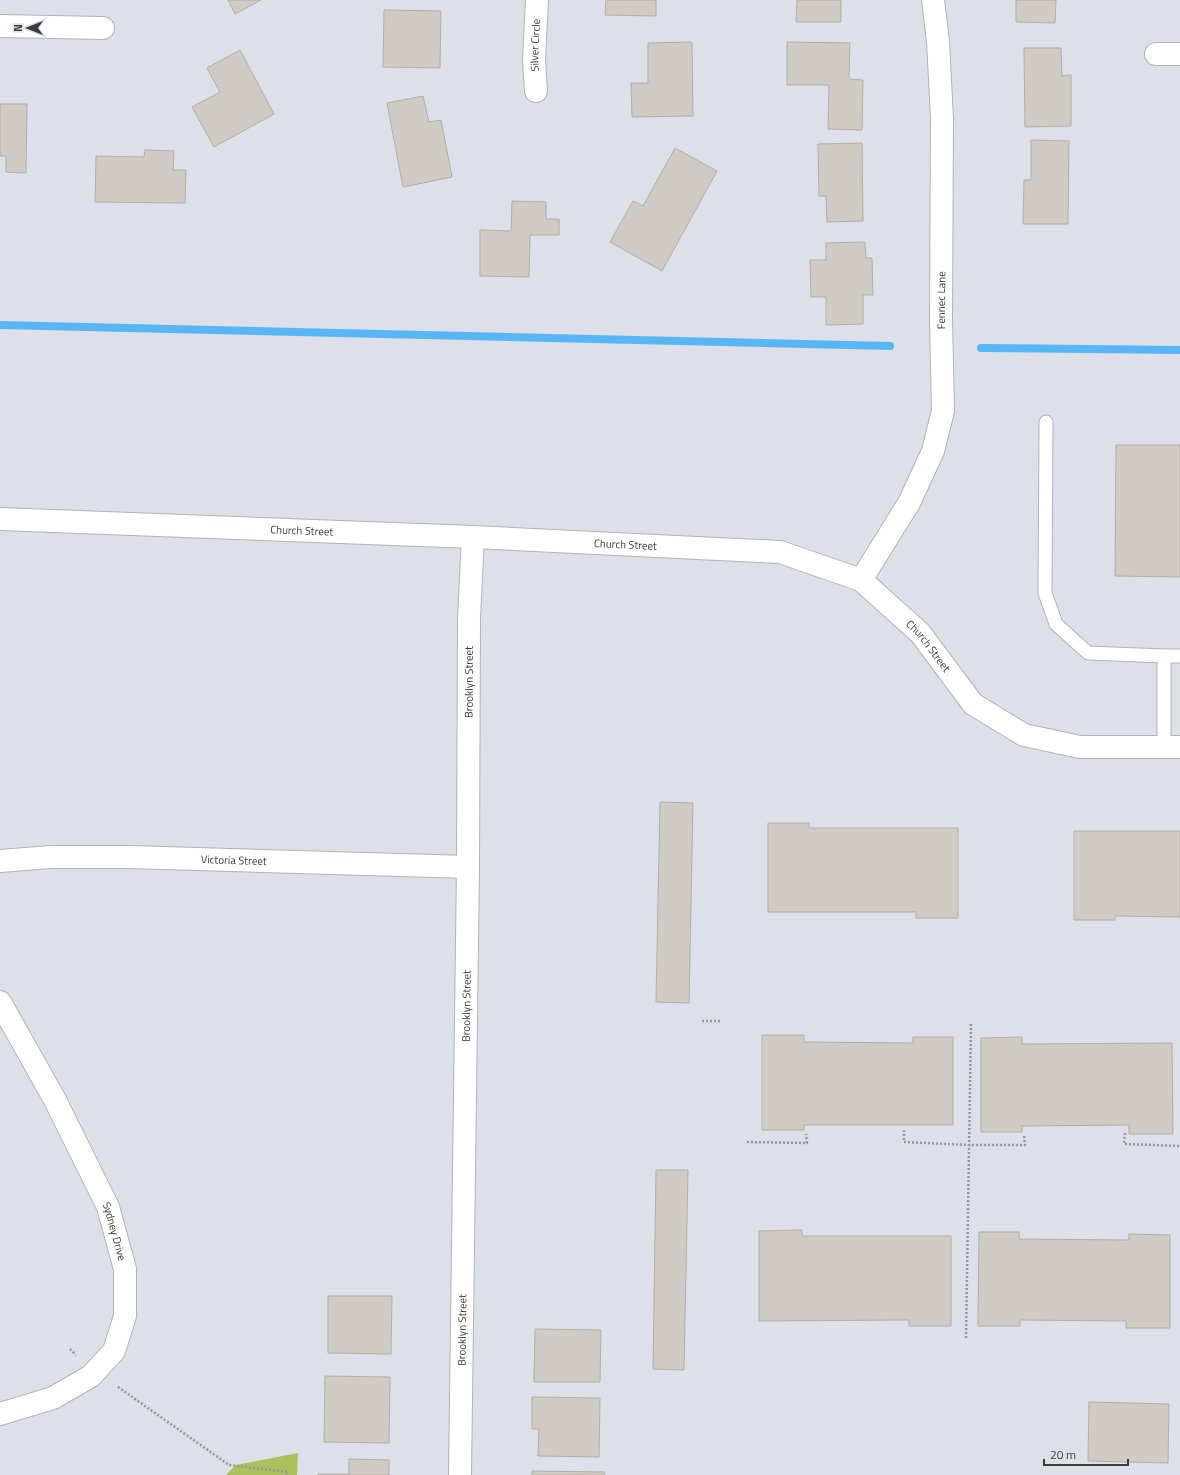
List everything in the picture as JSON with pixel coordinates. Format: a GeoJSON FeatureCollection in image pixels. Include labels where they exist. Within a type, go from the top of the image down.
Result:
{"type":"FeatureCollection","features":[{"type":"Feature","properties":{"kind":"street","name":"Silver Circle"},"geometry":{"type":"LineString","coordinates":[[536,91],[534,59],[537,0]]}},
{"type":"Feature","properties":{"kind":"street","name":"Fennec Lane"},"geometry":{"type":"LineString","coordinates":[[861,580],[909,502],[932,451],[943,411],[941,320],[942,119],[938,41],[933,0]]}},
{"type":"Feature","properties":{"kind":"street"},"geometry":{"type":"LineString","coordinates":[[0,26],[103,28]]}},
{"type":"Feature","properties":{"kind":"street"},"geometry":{"type":"LineString","coordinates":[[1156,54],[1180,54]]}},
{"type":"Feature","properties":{"kind":"street","name":"Church Street"},"geometry":{"type":"LineString","coordinates":[[0,519],[473,537],[780,552],[861,580],[920,633],[973,704],[1024,734],[1080,747],[1172,747]]}},
{"type":"Feature","properties":{"kind":"street","name":"Brooklyn Street"},"geometry":{"type":"LineString","coordinates":[[460,1475],[468,867],[469,618],[473,537]]}},
{"type":"Feature","properties":{"kind":"street","name":"Victoria Street"},"geometry":{"type":"LineString","coordinates":[[0,861],[50,857],[113,857],[468,867]]}},
{"type":"Feature","properties":{"kind":"street","name":"Sydney Drive"},"geometry":{"type":"LineString","coordinates":[[0,1002],[55,1100],[108,1207],[125,1269],[125,1316],[114,1351],[91,1376],[53,1398],[0,1414]]}},
{"type":"Feature","properties":{"kind":"lane"},"geometry":{"type":"LineString","coordinates":[[1046,422],[1046,592],[1056,624],[1088,653],[1180,656]]}},
{"type":"Feature","properties":{"kind":"lane"},"geometry":{"type":"LineString","coordinates":[[1164,656],[1172,747]]}},
{"type":"Feature","properties":{"kind":"path"},"geometry":{"type":"LineString","coordinates":[[702,1021],[721,1021]]}},
{"type":"Feature","properties":{"kind":"path"},"geometry":{"type":"LineString","coordinates":[[966,1338],[971,1024]]}},
{"type":"Feature","properties":{"kind":"path"},"geometry":{"type":"LineString","coordinates":[[904,1130],[904,1142],[969,1145],[1025,1145],[1024,1136]]}},
{"type":"Feature","properties":{"kind":"path"},"geometry":{"type":"LineString","coordinates":[[1125,1133],[1124,1144],[1180,1146]]}},
{"type":"Feature","properties":{"kind":"path"},"geometry":{"type":"LineString","coordinates":[[747,1142],[807,1144],[806,1134]]}},
{"type":"Feature","properties":{"kind":"path"},"geometry":{"type":"LineString","coordinates":[[70,1349],[78,1356]]}},
{"type":"Feature","properties":{"kind":"path"},"geometry":{"type":"LineString","coordinates":[[118,1387],[229,1465],[287,1472],[287,1475]]}},
{"type":"Feature","properties":{"kind":"green space"},"geometry":{"type":"Polygon","coordinates":[[[298,1453],[297,1475],[226,1475],[236,1465],[298,1453]]]}},
{"type":"Feature","properties":{"kind":"building"},"geometry":{"type":"Polygon","coordinates":[[[228,0],[261,0],[235,14],[228,0]]]}},
{"type":"Feature","properties":{"kind":"building"},"geometry":{"type":"Polygon","coordinates":[[[606,0],[656,0],[656,16],[605,15],[606,0]]]}},
{"type":"Feature","properties":{"kind":"building"},"geometry":{"type":"Polygon","coordinates":[[[797,0],[841,0],[841,22],[796,22],[797,0]]]}},
{"type":"Feature","properties":{"kind":"building"},"geometry":{"type":"Polygon","coordinates":[[[1016,0],[1056,0],[1055,23],[1016,22],[1016,0]]]}},
{"type":"Feature","properties":{"kind":"building"},"geometry":{"type":"Polygon","coordinates":[[[384,10],[441,11],[440,68],[383,67],[384,10]]]}},
{"type":"Feature","properties":{"kind":"building"},"geometry":{"type":"Polygon","coordinates":[[[692,42],[693,116],[632,117],[631,83],[648,83],[648,43],[692,42]]]}},
{"type":"Feature","properties":{"kind":"building"},"geometry":{"type":"Polygon","coordinates":[[[787,42],[850,43],[849,79],[863,80],[862,130],[828,129],[829,85],[787,85],[787,42]]]}},
{"type":"Feature","properties":{"kind":"building"},"geometry":{"type":"Polygon","coordinates":[[[1024,48],[1061,48],[1062,76],[1071,75],[1071,126],[1025,127],[1024,48]]]}},
{"type":"Feature","properties":{"kind":"building"},"geometry":{"type":"Polygon","coordinates":[[[240,50],[274,114],[214,147],[192,107],[220,92],[207,68],[240,50]]]}},
{"type":"Feature","properties":{"kind":"building"},"geometry":{"type":"Polygon","coordinates":[[[423,96],[429,122],[441,120],[452,177],[403,187],[387,103],[423,96]]]}},
{"type":"Feature","properties":{"kind":"building"},"geometry":{"type":"Polygon","coordinates":[[[0,104],[27,104],[26,173],[6,172],[6,156],[0,156],[0,104]]]}},
{"type":"Feature","properties":{"kind":"building"},"geometry":{"type":"Polygon","coordinates":[[[1031,140],[1069,141],[1068,224],[1023,224],[1024,180],[1031,180],[1031,140]]]}},
{"type":"Feature","properties":{"kind":"building"},"geometry":{"type":"Polygon","coordinates":[[[862,143],[863,221],[827,222],[826,196],[819,196],[818,144],[862,143]]]}},
{"type":"Feature","properties":{"kind":"building"},"geometry":{"type":"Polygon","coordinates":[[[675,148],[717,171],[662,271],[610,242],[633,201],[643,206],[675,148]]]}},
{"type":"Feature","properties":{"kind":"building"},"geometry":{"type":"Polygon","coordinates":[[[145,150],[174,151],[173,170],[186,170],[185,203],[95,202],[96,156],[144,157],[145,150]]]}},
{"type":"Feature","properties":{"kind":"building"},"geometry":{"type":"Polygon","coordinates":[[[512,201],[546,202],[546,219],[559,219],[559,235],[530,235],[529,277],[480,276],[480,230],[511,231],[512,201]]]}},
{"type":"Feature","properties":{"kind":"building"},"geometry":{"type":"Polygon","coordinates":[[[865,242],[866,258],[872,258],[873,295],[863,295],[863,324],[826,325],[826,297],[811,297],[810,260],[826,260],[826,243],[865,242]]]}},
{"type":"Feature","properties":{"kind":"building"},"geometry":{"type":"Polygon","coordinates":[[[1116,445],[1180,445],[1180,577],[1115,576],[1116,445]]]}},
{"type":"Feature","properties":{"kind":"building"},"geometry":{"type":"Polygon","coordinates":[[[660,802],[693,803],[689,1003],[656,1002],[660,802]]]}},
{"type":"Feature","properties":{"kind":"building"},"geometry":{"type":"Polygon","coordinates":[[[768,823],[809,823],[809,828],[958,828],[958,918],[916,918],[916,912],[768,912],[768,823]]]}},
{"type":"Feature","properties":{"kind":"building"},"geometry":{"type":"Polygon","coordinates":[[[1074,831],[1180,831],[1180,917],[1115,916],[1115,920],[1074,920],[1074,831]]]}},
{"type":"Feature","properties":{"kind":"building"},"geometry":{"type":"Polygon","coordinates":[[[762,1035],[804,1035],[804,1042],[913,1043],[913,1037],[953,1037],[953,1125],[804,1125],[804,1130],[762,1130],[762,1035]]]}},
{"type":"Feature","properties":{"kind":"building"},"geometry":{"type":"Polygon","coordinates":[[[1022,1037],[1022,1044],[1172,1043],[1173,1134],[1129,1134],[1129,1125],[1022,1126],[1022,1132],[981,1132],[981,1038],[1022,1037]]]}},
{"type":"Feature","properties":{"kind":"building"},"geometry":{"type":"Polygon","coordinates":[[[656,1170],[688,1170],[684,1370],[653,1369],[656,1170]]]}},
{"type":"Feature","properties":{"kind":"building"},"geometry":{"type":"Polygon","coordinates":[[[802,1230],[802,1236],[951,1236],[951,1326],[909,1326],[909,1320],[759,1321],[759,1231],[802,1230]]]}},
{"type":"Feature","properties":{"kind":"building"},"geometry":{"type":"Polygon","coordinates":[[[979,1232],[1019,1232],[1019,1239],[1129,1240],[1129,1234],[1170,1235],[1170,1328],[1126,1328],[1126,1321],[1020,1320],[1020,1326],[978,1326],[979,1232]]]}},
{"type":"Feature","properties":{"kind":"building"},"geometry":{"type":"Polygon","coordinates":[[[328,1296],[392,1296],[391,1354],[328,1353],[328,1296]]]}},
{"type":"Feature","properties":{"kind":"building"},"geometry":{"type":"Polygon","coordinates":[[[535,1329],[601,1330],[600,1382],[534,1382],[535,1329]]]}},
{"type":"Feature","properties":{"kind":"building"},"geometry":{"type":"Polygon","coordinates":[[[325,1376],[390,1377],[389,1443],[324,1442],[325,1376]]]}},
{"type":"Feature","properties":{"kind":"building"},"geometry":{"type":"Polygon","coordinates":[[[532,1397],[600,1398],[599,1457],[538,1456],[539,1429],[532,1429],[532,1397]]]}},
{"type":"Feature","properties":{"kind":"building"},"geometry":{"type":"Polygon","coordinates":[[[1089,1402],[1169,1404],[1168,1463],[1088,1461],[1089,1402]]]}},
{"type":"Feature","properties":{"kind":"building"},"geometry":{"type":"Polygon","coordinates":[[[349,1459],[389,1460],[389,1475],[318,1475],[349,1474],[349,1459]]]}},
{"type":"Feature","properties":{"kind":"building"},"geometry":{"type":"Polygon","coordinates":[[[532,1471],[605,1472],[604,1475],[532,1475],[532,1471]]]}},
{"type":"Feature","properties":{"kind":"waterway"},"geometry":{"type":"LineString","coordinates":[[0,325],[890,346]]}},
{"type":"Feature","properties":{"kind":"waterway"},"geometry":{"type":"LineString","coordinates":[[981,348],[1180,350]]}}]}
